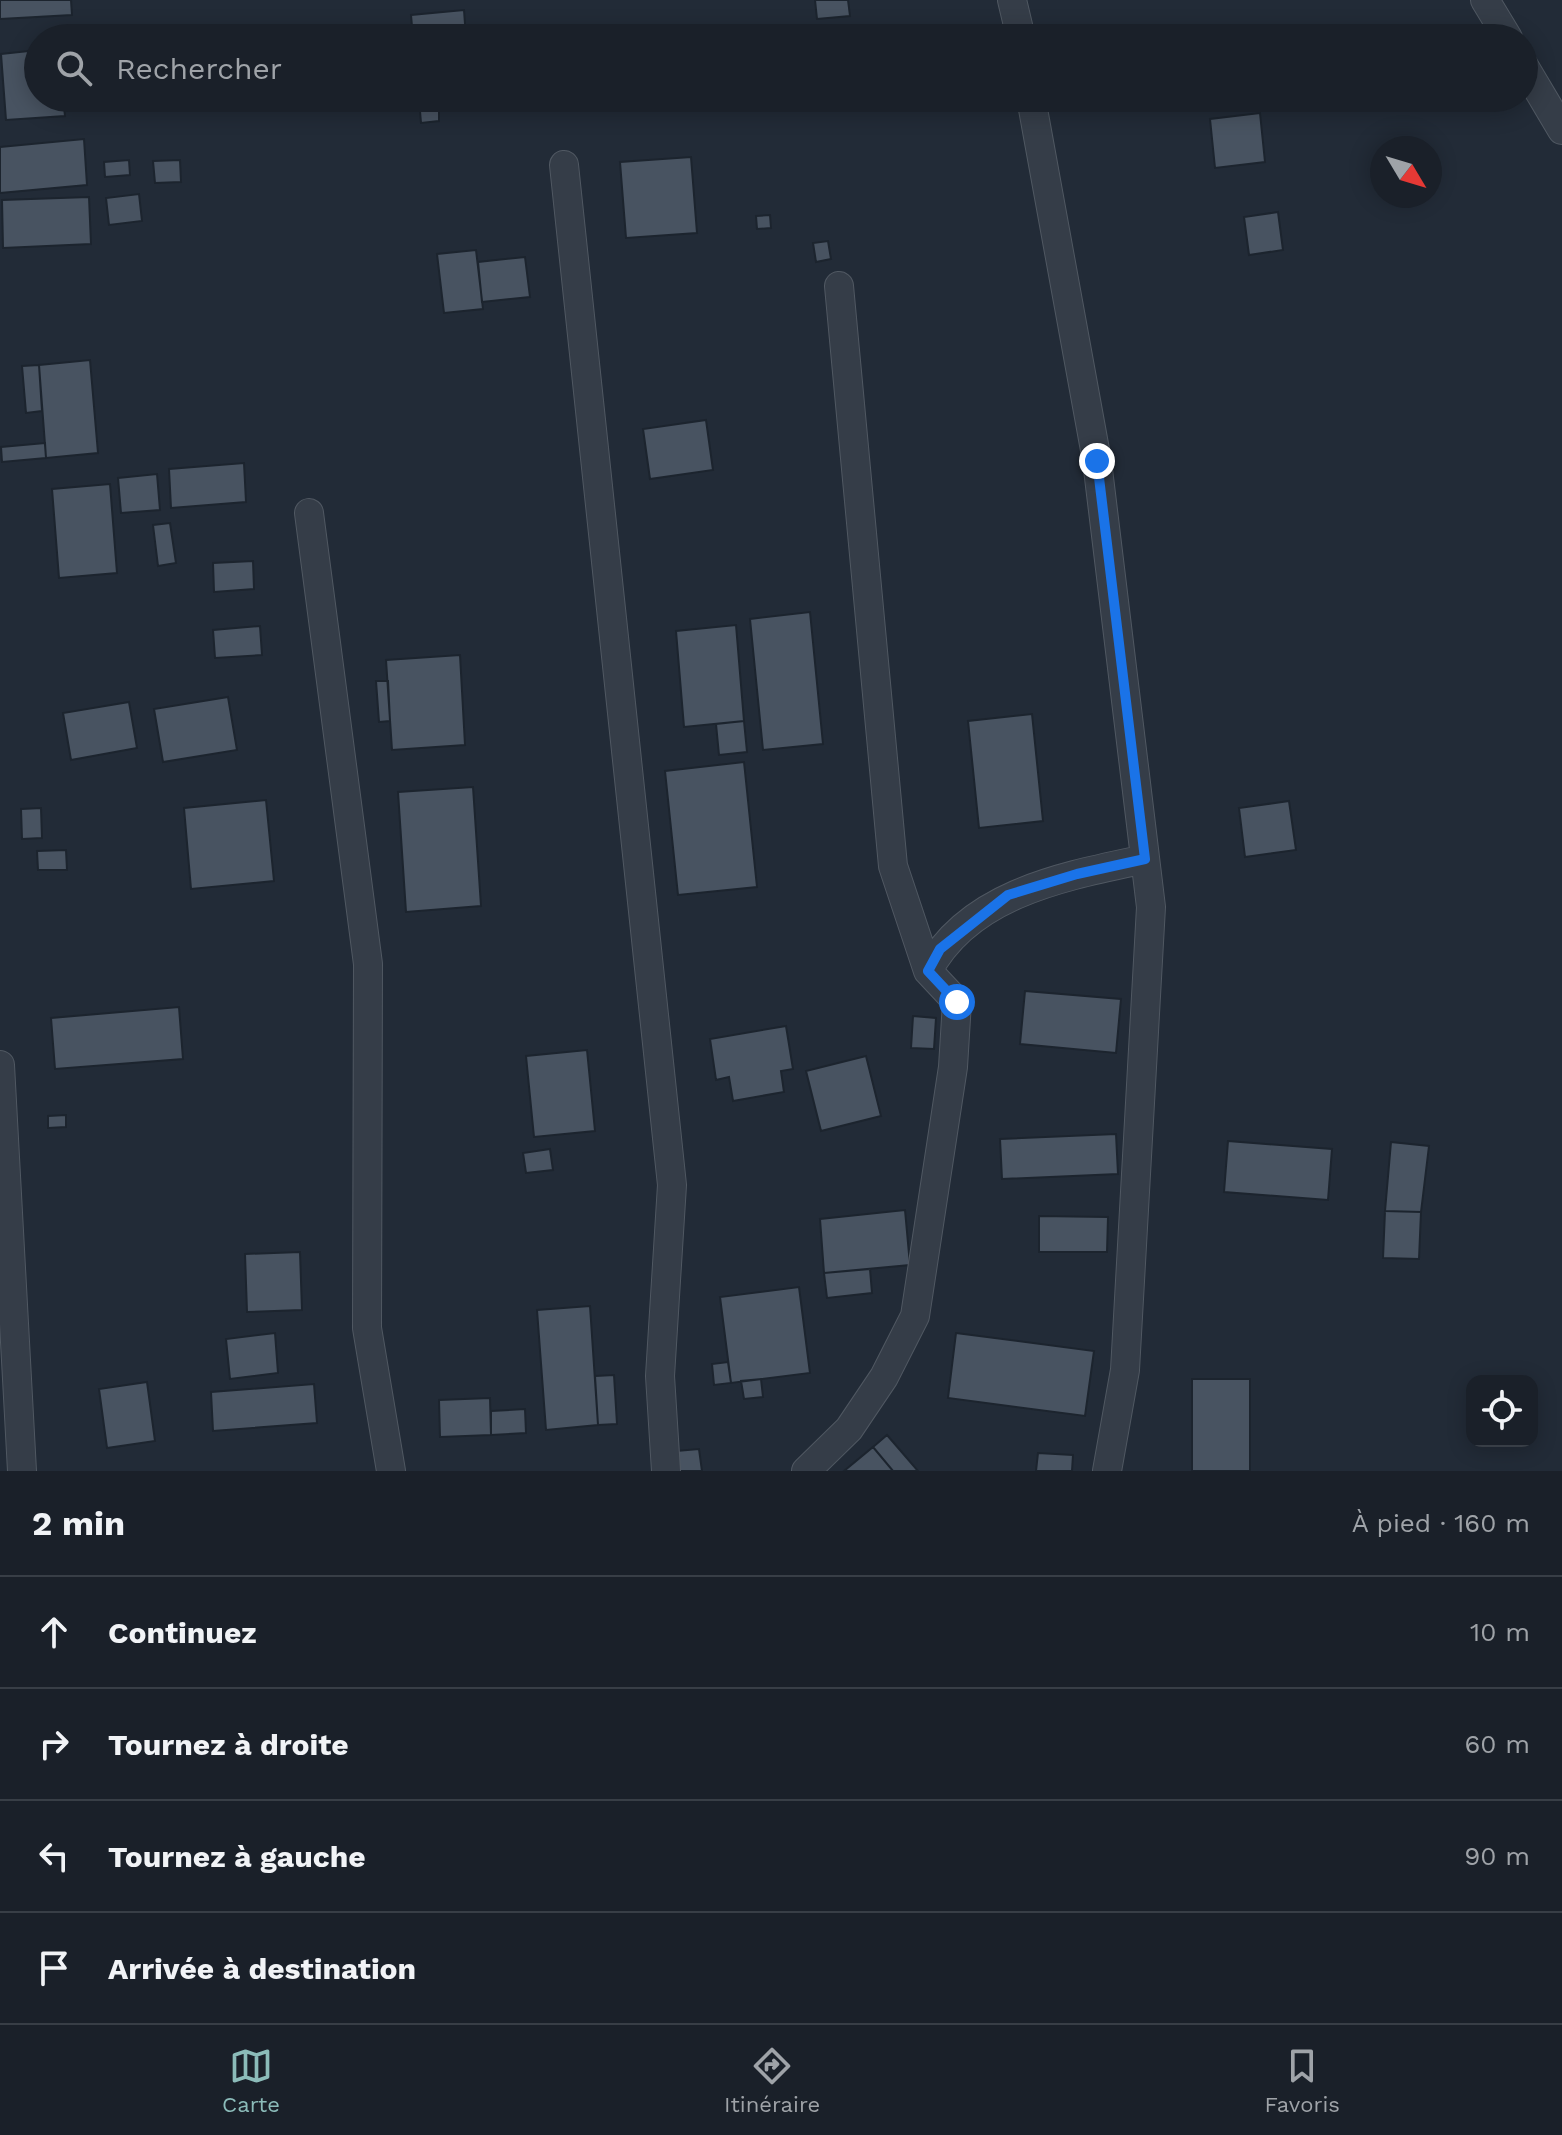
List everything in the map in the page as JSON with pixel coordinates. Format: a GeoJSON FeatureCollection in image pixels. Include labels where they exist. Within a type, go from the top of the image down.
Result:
{"type":"FeatureCollection","features":[{"type":"Feature","properties":{"kind":"street"},"geometry":{"type":"LineString","coordinates":[[1012,0],[1018,24]]}},
{"type":"Feature","properties":{"kind":"street"},"geometry":{"type":"LineString","coordinates":[[1485,0],[1500,24]]}},
{"type":"Feature","properties":{"kind":"street"},"geometry":{"type":"LineString","coordinates":[[1538,90],[1562,130]]}},
{"type":"Feature","properties":{"kind":"street"},"geometry":{"type":"LineString","coordinates":[[1034,112],[1097,461],[1151,907],[1125,1370],[1107,1471]]}},
{"type":"Feature","properties":{"kind":"street"},"geometry":{"type":"LineString","coordinates":[[564,165],[672,1185],[660,1376],[666,1471]]}},
{"type":"Feature","properties":{"kind":"street"},"geometry":{"type":"LineString","coordinates":[[806,1471],[849,1429],[884,1377],[915,1316],[953,1067],[957,1002],[928,971],[893,866],[839,286]]}},
{"type":"Feature","properties":{"kind":"street"},"geometry":{"type":"LineString","coordinates":[[309,513],[368,964],[367,1328],[391,1471]]}},
{"type":"Feature","properties":{"kind":"street"},"geometry":{"type":"LineString","coordinates":[[928,971],[940,949],[1008,895],[1077,874],[1145,859]]}},
{"type":"Feature","properties":{"kind":"street"},"geometry":{"type":"LineString","coordinates":[[0,1065],[2,1182],[22,1471]]}},
{"type":"Feature","properties":{"kind":"building"},"geometry":{"type":"Polygon","coordinates":[[[0,0],[71,0],[72,15],[0,19],[0,0]]]}},
{"type":"Feature","properties":{"kind":"building"},"geometry":{"type":"Polygon","coordinates":[[[815,0],[848,0],[850,16],[817,19],[815,0]]]}},
{"type":"Feature","properties":{"kind":"building"},"geometry":{"type":"Polygon","coordinates":[[[464,10],[465,24],[412,24],[411,15],[464,10]]]}},
{"type":"Feature","properties":{"kind":"building"},"geometry":{"type":"Polygon","coordinates":[[[24,52],[24,112],[65,112],[65,116],[6,120],[1,54],[24,52]]]}},
{"type":"Feature","properties":{"kind":"building"},"geometry":{"type":"Polygon","coordinates":[[[420,112],[439,112],[439,121],[421,123],[420,112]]]}},
{"type":"Feature","properties":{"kind":"building"},"geometry":{"type":"Polygon","coordinates":[[[1260,113],[1265,162],[1215,168],[1210,119],[1260,113]]]}},
{"type":"Feature","properties":{"kind":"building"},"geometry":{"type":"Polygon","coordinates":[[[84,139],[87,185],[0,193],[0,147],[84,139]]]}},
{"type":"Feature","properties":{"kind":"building"},"geometry":{"type":"Polygon","coordinates":[[[691,157],[697,233],[626,238],[620,162],[691,157]]]}},
{"type":"Feature","properties":{"kind":"building"},"geometry":{"type":"Polygon","coordinates":[[[129,160],[130,175],[105,177],[104,162],[129,160]]]}},
{"type":"Feature","properties":{"kind":"building"},"geometry":{"type":"Polygon","coordinates":[[[180,160],[181,182],[155,183],[153,161],[180,160]]]}},
{"type":"Feature","properties":{"kind":"building"},"geometry":{"type":"Polygon","coordinates":[[[139,194],[142,221],[109,225],[106,198],[139,194]]]}},
{"type":"Feature","properties":{"kind":"building"},"geometry":{"type":"Polygon","coordinates":[[[89,197],[91,244],[3,248],[2,200],[89,197]]]}},
{"type":"Feature","properties":{"kind":"building"},"geometry":{"type":"Polygon","coordinates":[[[1278,212],[1283,250],[1249,255],[1244,217],[1278,212]]]}},
{"type":"Feature","properties":{"kind":"building"},"geometry":{"type":"Polygon","coordinates":[[[770,215],[771,228],[757,229],[756,216],[770,215]]]}},
{"type":"Feature","properties":{"kind":"building"},"geometry":{"type":"Polygon","coordinates":[[[828,241],[831,259],[816,262],[813,243],[828,241]]]}},
{"type":"Feature","properties":{"kind":"building"},"geometry":{"type":"Polygon","coordinates":[[[476,250],[483,309],[444,313],[437,254],[476,250]]]}},
{"type":"Feature","properties":{"kind":"building"},"geometry":{"type":"Polygon","coordinates":[[[525,257],[530,297],[482,302],[478,262],[525,257]]]}},
{"type":"Feature","properties":{"kind":"building"},"geometry":{"type":"Polygon","coordinates":[[[90,360],[98,453],[46,458],[39,365],[90,360]]]}},
{"type":"Feature","properties":{"kind":"building"},"geometry":{"type":"Polygon","coordinates":[[[39,365],[42,411],[26,413],[22,366],[39,365]]]}},
{"type":"Feature","properties":{"kind":"building"},"geometry":{"type":"Polygon","coordinates":[[[706,420],[713,470],[650,479],[643,429],[706,420]]]}},
{"type":"Feature","properties":{"kind":"building"},"geometry":{"type":"Polygon","coordinates":[[[45,443],[46,458],[2,462],[1,447],[45,443]]]}},
{"type":"Feature","properties":{"kind":"building"},"geometry":{"type":"Polygon","coordinates":[[[244,463],[246,502],[171,508],[169,469],[244,463]]]}},
{"type":"Feature","properties":{"kind":"building"},"geometry":{"type":"Polygon","coordinates":[[[157,474],[160,510],[121,513],[118,478],[157,474]]]}},
{"type":"Feature","properties":{"kind":"building"},"geometry":{"type":"Polygon","coordinates":[[[110,484],[117,573],[59,578],[52,489],[110,484]]]}},
{"type":"Feature","properties":{"kind":"building"},"geometry":{"type":"Polygon","coordinates":[[[170,523],[176,563],[158,566],[153,525],[170,523]]]}},
{"type":"Feature","properties":{"kind":"building"},"geometry":{"type":"Polygon","coordinates":[[[253,561],[254,589],[214,592],[213,563],[253,561]]]}},
{"type":"Feature","properties":{"kind":"building"},"geometry":{"type":"Polygon","coordinates":[[[810,612],[823,744],[763,750],[750,619],[810,612]]]}},
{"type":"Feature","properties":{"kind":"building"},"geometry":{"type":"Polygon","coordinates":[[[736,625],[744,721],[684,727],[676,631],[736,625]]]}},
{"type":"Feature","properties":{"kind":"building"},"geometry":{"type":"Polygon","coordinates":[[[260,626],[262,655],[215,658],[213,630],[260,626]]]}},
{"type":"Feature","properties":{"kind":"building"},"geometry":{"type":"Polygon","coordinates":[[[460,655],[465,745],[392,750],[386,660],[460,655]]]}},
{"type":"Feature","properties":{"kind":"building"},"geometry":{"type":"Polygon","coordinates":[[[376,681],[388,681],[390,721],[379,722],[376,681]]]}},
{"type":"Feature","properties":{"kind":"building"},"geometry":{"type":"Polygon","coordinates":[[[228,697],[237,750],[163,762],[154,709],[228,697]]]}},
{"type":"Feature","properties":{"kind":"building"},"geometry":{"type":"Polygon","coordinates":[[[129,702],[137,748],[71,760],[63,713],[129,702]]]}},
{"type":"Feature","properties":{"kind":"building"},"geometry":{"type":"Polygon","coordinates":[[[1032,714],[1043,821],[979,828],[968,721],[1032,714]]]}},
{"type":"Feature","properties":{"kind":"building"},"geometry":{"type":"Polygon","coordinates":[[[744,721],[747,752],[719,755],[716,724],[744,721]]]}},
{"type":"Feature","properties":{"kind":"building"},"geometry":{"type":"Polygon","coordinates":[[[744,762],[757,887],[678,895],[665,771],[744,762]]]}},
{"type":"Feature","properties":{"kind":"building"},"geometry":{"type":"Polygon","coordinates":[[[473,787],[481,906],[406,912],[398,792],[473,787]]]}},
{"type":"Feature","properties":{"kind":"building"},"geometry":{"type":"Polygon","coordinates":[[[266,800],[274,881],[191,889],[184,808],[266,800]]]}},
{"type":"Feature","properties":{"kind":"building"},"geometry":{"type":"Polygon","coordinates":[[[1289,801],[1296,850],[1245,857],[1239,808],[1289,801]]]}},
{"type":"Feature","properties":{"kind":"building"},"geometry":{"type":"Polygon","coordinates":[[[41,808],[42,838],[22,839],[21,809],[41,808]]]}},
{"type":"Feature","properties":{"kind":"building"},"geometry":{"type":"Polygon","coordinates":[[[66,850],[67,870],[38,870],[37,851],[66,850]]]}},
{"type":"Feature","properties":{"kind":"building"},"geometry":{"type":"Polygon","coordinates":[[[1025,991],[1121,999],[1116,1053],[1020,1044],[1025,991]]]}},
{"type":"Feature","properties":{"kind":"building"},"geometry":{"type":"Polygon","coordinates":[[[179,1007],[183,1059],[55,1069],[51,1018],[179,1007]]]}},
{"type":"Feature","properties":{"kind":"building"},"geometry":{"type":"Polygon","coordinates":[[[913,1016],[936,1018],[934,1049],[911,1048],[913,1016]]]}},
{"type":"Feature","properties":{"kind":"building"},"geometry":{"type":"Polygon","coordinates":[[[786,1026],[793,1069],[781,1071],[784,1092],[733,1101],[729,1077],[716,1080],[710,1039],[786,1026]]]}},
{"type":"Feature","properties":{"kind":"building"},"geometry":{"type":"Polygon","coordinates":[[[587,1050],[595,1131],[534,1137],[526,1056],[587,1050]]]}},
{"type":"Feature","properties":{"kind":"building"},"geometry":{"type":"Polygon","coordinates":[[[866,1056],[881,1116],[821,1131],[806,1071],[866,1056]]]}},
{"type":"Feature","properties":{"kind":"building"},"geometry":{"type":"Polygon","coordinates":[[[66,1115],[66,1127],[48,1128],[48,1116],[66,1115]]]}},
{"type":"Feature","properties":{"kind":"building"},"geometry":{"type":"Polygon","coordinates":[[[1116,1134],[1118,1174],[1002,1179],[1000,1139],[1116,1134]]]}},
{"type":"Feature","properties":{"kind":"building"},"geometry":{"type":"Polygon","coordinates":[[[1228,1141],[1332,1149],[1328,1200],[1224,1192],[1228,1141]]]}},
{"type":"Feature","properties":{"kind":"building"},"geometry":{"type":"Polygon","coordinates":[[[1391,1142],[1429,1146],[1421,1212],[1385,1211],[1391,1142]]]}},
{"type":"Feature","properties":{"kind":"building"},"geometry":{"type":"Polygon","coordinates":[[[550,1149],[553,1170],[526,1173],[523,1153],[550,1149]]]}},
{"type":"Feature","properties":{"kind":"building"},"geometry":{"type":"Polygon","coordinates":[[[905,1210],[910,1265],[824,1273],[820,1219],[905,1210]]]}},
{"type":"Feature","properties":{"kind":"building"},"geometry":{"type":"Polygon","coordinates":[[[1385,1211],[1421,1212],[1419,1259],[1383,1258],[1385,1211]]]}},
{"type":"Feature","properties":{"kind":"building"},"geometry":{"type":"Polygon","coordinates":[[[1039,1216],[1108,1217],[1107,1252],[1039,1252],[1039,1216]]]}},
{"type":"Feature","properties":{"kind":"building"},"geometry":{"type":"Polygon","coordinates":[[[300,1252],[302,1310],[247,1312],[245,1254],[300,1252]]]}},
{"type":"Feature","properties":{"kind":"building"},"geometry":{"type":"Polygon","coordinates":[[[870,1269],[872,1293],[827,1298],[824,1273],[870,1269]]]}},
{"type":"Feature","properties":{"kind":"building"},"geometry":{"type":"Polygon","coordinates":[[[799,1287],[810,1373],[731,1383],[720,1297],[799,1287]]]}},
{"type":"Feature","properties":{"kind":"building"},"geometry":{"type":"Polygon","coordinates":[[[590,1306],[598,1425],[546,1430],[537,1310],[590,1306]]]}},
{"type":"Feature","properties":{"kind":"building"},"geometry":{"type":"Polygon","coordinates":[[[275,1333],[278,1373],[230,1379],[226,1339],[275,1333]]]}},
{"type":"Feature","properties":{"kind":"building"},"geometry":{"type":"Polygon","coordinates":[[[956,1333],[1094,1351],[1085,1416],[948,1398],[956,1333]]]}},
{"type":"Feature","properties":{"kind":"building"},"geometry":{"type":"Polygon","coordinates":[[[728,1362],[731,1383],[714,1385],[712,1364],[728,1362]]]}},
{"type":"Feature","properties":{"kind":"building"},"geometry":{"type":"Polygon","coordinates":[[[614,1375],[617,1424],[598,1425],[595,1376],[614,1375]]]}},
{"type":"Feature","properties":{"kind":"building"},"geometry":{"type":"Polygon","coordinates":[[[761,1379],[763,1397],[744,1399],[741,1381],[761,1379]]]}},
{"type":"Feature","properties":{"kind":"building"},"geometry":{"type":"Polygon","coordinates":[[[1192,1379],[1250,1379],[1250,1471],[1192,1471],[1192,1379]]]}},
{"type":"Feature","properties":{"kind":"building"},"geometry":{"type":"Polygon","coordinates":[[[147,1382],[155,1441],[107,1448],[99,1389],[147,1382]]]}},
{"type":"Feature","properties":{"kind":"building"},"geometry":{"type":"Polygon","coordinates":[[[314,1384],[317,1423],[213,1431],[211,1392],[314,1384]]]}},
{"type":"Feature","properties":{"kind":"building"},"geometry":{"type":"Polygon","coordinates":[[[490,1398],[491,1435],[440,1437],[439,1400],[490,1398]]]}},
{"type":"Feature","properties":{"kind":"building"},"geometry":{"type":"Polygon","coordinates":[[[525,1409],[526,1433],[491,1435],[491,1411],[525,1409]]]}},
{"type":"Feature","properties":{"kind":"building"},"geometry":{"type":"Polygon","coordinates":[[[887,1435],[918,1471],[893,1471],[873,1447],[887,1435]]]}},
{"type":"Feature","properties":{"kind":"building"},"geometry":{"type":"Polygon","coordinates":[[[873,1447],[893,1471],[844,1471],[873,1447]]]}},
{"type":"Feature","properties":{"kind":"building"},"geometry":{"type":"Polygon","coordinates":[[[699,1449],[702,1471],[678,1471],[676,1451],[699,1449]]]}},
{"type":"Feature","properties":{"kind":"building"},"geometry":{"type":"Polygon","coordinates":[[[1038,1453],[1073,1455],[1072,1471],[1036,1471],[1038,1453]]]}},
{"type":"Feature","properties":{"kind":"route"},"geometry":{"type":"LineString","coordinates":[[957,1002],[928,971],[940,949],[1008,895],[1077,874],[1145,859],[1097,461]]}}]}
